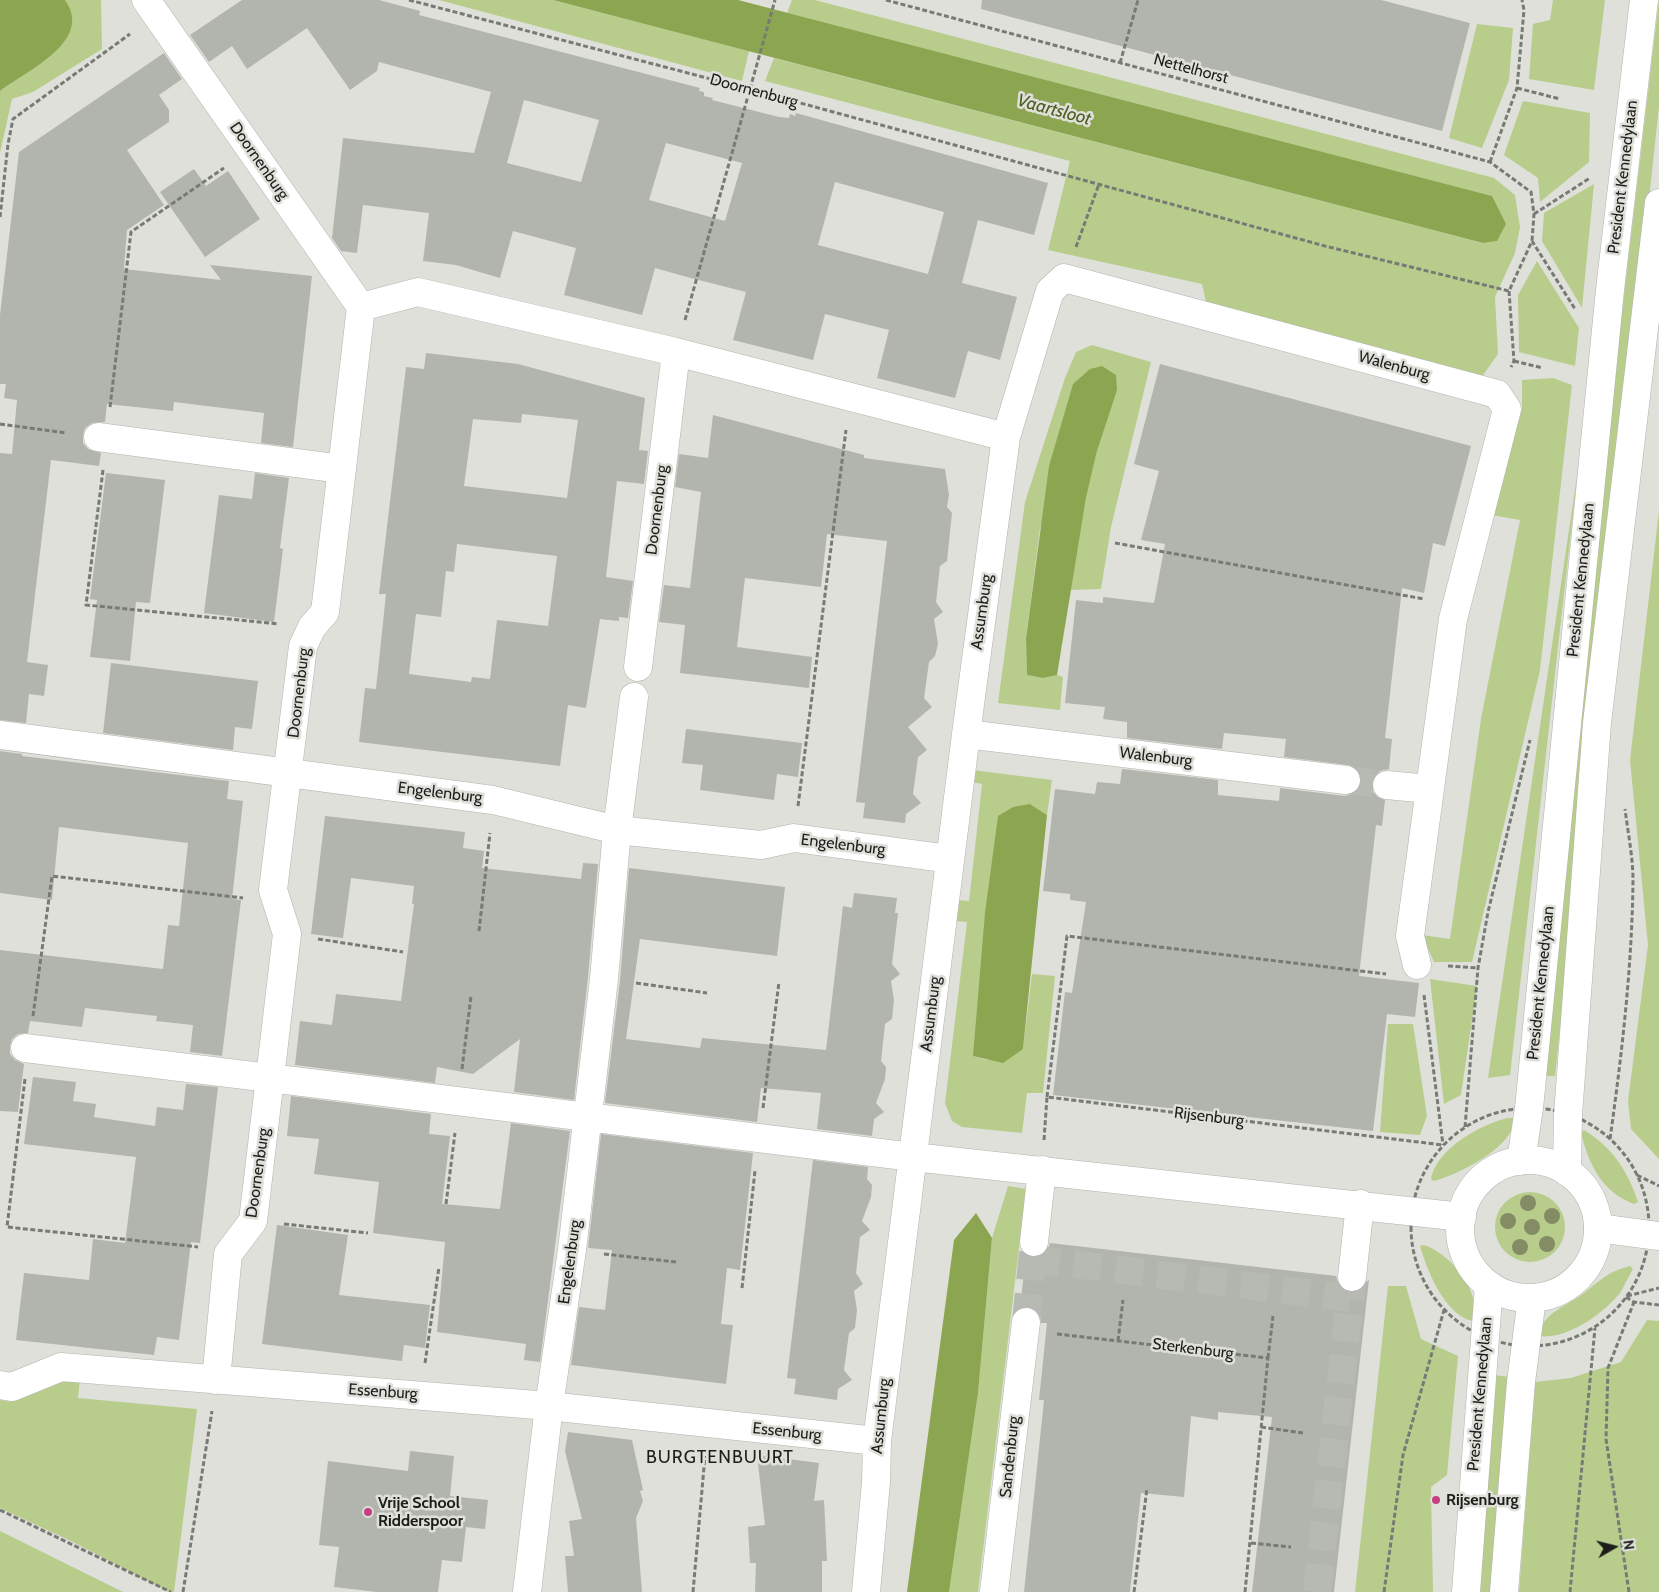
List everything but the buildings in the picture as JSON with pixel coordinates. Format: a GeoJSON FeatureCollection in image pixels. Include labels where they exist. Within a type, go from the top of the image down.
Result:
{"type":"FeatureCollection","features":[{"type":"Feature","properties":{"kind":"street","name":"President Kennedylaan"},"geometry":{"type":"LineString","coordinates":[[1521,1161],[1529,1108],[1610,290],[1644,0]]}},
{"type":"Feature","properties":{"kind":"street","name":"Doornenburg"},"geometry":{"type":"LineString","coordinates":[[151,7],[361,307],[325,612],[312,627],[303,646],[289,774],[273,890],[287,934],[253,1221],[228,1254],[216,1380]]}},
{"type":"Feature","properties":{"kind":"street","name":"President Kennedylaan"},"geometry":{"type":"LineString","coordinates":[[1567,1172],[1568,1115],[1597,723],[1659,203]]}},
{"type":"Feature","properties":{"kind":"street"},"geometry":{"type":"LineString","coordinates":[[361,307],[418,292],[676,352],[1006,437],[1050,291],[1064,278]]}},
{"type":"Feature","properties":{"kind":"street","name":"Walenburg"},"geometry":{"type":"LineString","coordinates":[[1064,278],[1497,394],[1507,409],[1456,605],[1428,790],[1410,936],[1420,971]]}},
{"type":"Feature","properties":{"kind":"street","name":"Doornenburg"},"geometry":{"type":"LineString","coordinates":[[638,667],[676,352]]}},
{"type":"Feature","properties":{"kind":"street"},"geometry":{"type":"LineString","coordinates":[[98,437],[342,469]]}},
{"type":"Feature","properties":{"kind":"street","name":"Assumburg"},"geometry":{"type":"LineString","coordinates":[[866,1592],[876,1482],[877,1441],[966,734],[1006,437]]}},
{"type":"Feature","properties":{"kind":"street"},"geometry":{"type":"LineString","coordinates":[[618,830],[634,697]]}},
{"type":"Feature","properties":{"kind":"street","name":"Walenburg"},"geometry":{"type":"LineString","coordinates":[[966,734],[1346,780]]}},
{"type":"Feature","properties":{"kind":"street"},"geometry":{"type":"LineString","coordinates":[[0,735],[289,774]]}},
{"type":"Feature","properties":{"kind":"street","name":"Engelenburg"},"geometry":{"type":"LineString","coordinates":[[289,774],[493,800],[618,830],[761,845],[794,838],[950,859]]}},
{"type":"Feature","properties":{"kind":"street"},"geometry":{"type":"LineString","coordinates":[[1387,785],[1428,790]]}},
{"type":"Feature","properties":{"kind":"street","name":"Engelenburg"},"geometry":{"type":"LineString","coordinates":[[549,1406],[572,1250],[604,979],[618,830]]}},
{"type":"Feature","properties":{"kind":"street"},"geometry":{"type":"LineString","coordinates":[[25,1048],[913,1157],[1462,1216]]}},
{"type":"Feature","properties":{"kind":"street"},"geometry":{"type":"LineString","coordinates":[[1521,1161],[1540,1161],[1567,1172],[1576,1178],[1590,1196],[1598,1228],[1593,1254],[1579,1276],[1557,1292],[1532,1298],[1510,1295],[1489,1285],[1472,1266],[1462,1242],[1462,1216],[1469,1196],[1482,1179],[1500,1166],[1521,1161]]}},
{"type":"Feature","properties":{"kind":"street"},"geometry":{"type":"LineString","coordinates":[[1034,1242],[1042,1170]]}},
{"type":"Feature","properties":{"kind":"street"},"geometry":{"type":"LineString","coordinates":[[1352,1277],[1360,1204]]}},
{"type":"Feature","properties":{"kind":"street"},"geometry":{"type":"LineString","coordinates":[[1598,1228],[1654,1236]]}},
{"type":"Feature","properties":{"kind":"street","name":"President Kennedylaan"},"geometry":{"type":"LineString","coordinates":[[1466,1592],[1489,1285]]}},
{"type":"Feature","properties":{"kind":"street"},"geometry":{"type":"LineString","coordinates":[[1504,1592],[1521,1382],[1532,1298]]}},
{"type":"Feature","properties":{"kind":"street","name":"Sandenburg"},"geometry":{"type":"LineString","coordinates":[[994,1592],[1026,1322]]}},
{"type":"Feature","properties":{"kind":"street"},"geometry":{"type":"LineString","coordinates":[[0,1385],[12,1387],[61,1366],[216,1380]]}},
{"type":"Feature","properties":{"kind":"street","name":"Essenburg"},"geometry":{"type":"LineString","coordinates":[[216,1380],[549,1406],[877,1441]]}},
{"type":"Feature","properties":{"kind":"street"},"geometry":{"type":"LineString","coordinates":[[528,1592],[549,1406]]}},
{"type":"Feature","properties":{"kind":"path","name":"Doornenburg"},"geometry":{"type":"LineString","coordinates":[[409,0],[750,89],[1325,246],[1509,291]]}},
{"type":"Feature","properties":{"kind":"path"},"geometry":{"type":"LineString","coordinates":[[676,352],[733,158],[775,0]]}},
{"type":"Feature","properties":{"kind":"path","name":"Nettelhorst"},"geometry":{"type":"LineString","coordinates":[[886,0],[1490,162]]}},
{"type":"Feature","properties":{"kind":"path"},"geometry":{"type":"LineString","coordinates":[[1120,63],[1138,0]]}},
{"type":"Feature","properties":{"kind":"path"},"geometry":{"type":"LineString","coordinates":[[1522,0],[1524,10],[1516,88],[1490,162],[1530,192],[1534,214],[1532,241],[1509,291],[1514,361],[1543,368]]}},
{"type":"Feature","properties":{"kind":"path"},"geometry":{"type":"LineString","coordinates":[[0,217],[8,144],[13,119],[151,7]]}},
{"type":"Feature","properties":{"kind":"path"},"geometry":{"type":"LineString","coordinates":[[1516,88],[1560,99]]}},
{"type":"Feature","properties":{"kind":"path"},"geometry":{"type":"LineString","coordinates":[[1534,214],[1596,175]]}},
{"type":"Feature","properties":{"kind":"path"},"geometry":{"type":"LineString","coordinates":[[1064,278],[1099,184]]}},
{"type":"Feature","properties":{"kind":"path"},"geometry":{"type":"LineString","coordinates":[[1532,241],[1578,313]]}},
{"type":"Feature","properties":{"kind":"path"},"geometry":{"type":"LineString","coordinates":[[794,838],[842,456],[852,397]]}},
{"type":"Feature","properties":{"kind":"path"},"geometry":{"type":"LineString","coordinates":[[0,424],[98,437]]}},
{"type":"Feature","properties":{"kind":"path"},"geometry":{"type":"LineString","coordinates":[[1115,543],[1456,605]]}},
{"type":"Feature","properties":{"kind":"path"},"geometry":{"type":"LineString","coordinates":[[479,931],[493,800]]}},
{"type":"Feature","properties":{"kind":"path"},"geometry":{"type":"LineString","coordinates":[[1625,804],[1633,880],[1622,1050],[1610,1139],[1625,1156],[1636,1175],[1659,1186]]}},
{"type":"Feature","properties":{"kind":"path"},"geometry":{"type":"LineString","coordinates":[[287,934],[403,952]]}},
{"type":"Feature","properties":{"kind":"path"},"geometry":{"type":"LineString","coordinates":[[1042,1170],[1047,1098],[1067,936],[1420,971],[1443,1145]]}},
{"type":"Feature","properties":{"kind":"path"},"geometry":{"type":"LineString","coordinates":[[604,979],[707,992]]}},
{"type":"Feature","properties":{"kind":"path","name":"Rijsenburg"},"geometry":{"type":"LineString","coordinates":[[1047,1098],[1443,1145]]}},
{"type":"Feature","properties":{"kind":"path"},"geometry":{"type":"LineString","coordinates":[[1384,1592],[1403,1454],[1444,1310],[1428,1289],[1416,1264],[1412,1247],[1412,1211],[1419,1182],[1430,1163],[1443,1145],[1465,1127]]}},
{"type":"Feature","properties":{"kind":"path"},"geometry":{"type":"LineString","coordinates":[[253,1221],[368,1233]]}},
{"type":"Feature","properties":{"kind":"path"},"geometry":{"type":"LineString","coordinates":[[1570,1592],[1595,1327],[1607,1318],[1626,1297],[1639,1273],[1654,1236]]}},
{"type":"Feature","properties":{"kind":"path"},"geometry":{"type":"LineString","coordinates":[[572,1250],[676,1262]]}},
{"type":"Feature","properties":{"kind":"path"},"geometry":{"type":"LineString","coordinates":[[421,1395],[438,1267]]}},
{"type":"Feature","properties":{"kind":"path"},"geometry":{"type":"LineString","coordinates":[[1626,1297],[1659,1288]]}},
{"type":"Feature","properties":{"kind":"path"},"geometry":{"type":"LineString","coordinates":[[1626,1297],[1634,1302],[1659,1304]]}},
{"type":"Feature","properties":{"kind":"path"},"geometry":{"type":"LineString","coordinates":[[1118,1341],[1123,1300]]}},
{"type":"Feature","properties":{"kind":"path"},"geometry":{"type":"LineString","coordinates":[[1629,1592],[1606,1438],[1608,1368],[1634,1302]]}},
{"type":"Feature","properties":{"kind":"path"},"geometry":{"type":"LineString","coordinates":[[1245,1592],[1272,1316]]}},
{"type":"Feature","properties":{"kind":"path","name":"Sterkenburg"},"geometry":{"type":"LineString","coordinates":[[1052,1333],[1268,1358]]}},
{"type":"Feature","properties":{"kind":"path"},"geometry":{"type":"LineString","coordinates":[[183,1592],[216,1380]]}},
{"type":"Feature","properties":{"kind":"path"},"geometry":{"type":"LineString","coordinates":[[693,1592],[708,1424]]}},
{"type":"Feature","properties":{"kind":"path"},"geometry":{"type":"LineString","coordinates":[[1261,1427],[1303,1433]]}},
{"type":"Feature","properties":{"kind":"path"},"geometry":{"type":"LineString","coordinates":[[1134,1592],[1148,1488]]}},
{"type":"Feature","properties":{"kind":"path"},"geometry":{"type":"LineString","coordinates":[[0,1510],[171,1592]]}},
{"type":"Feature","properties":{"kind":"path"},"geometry":{"type":"LineString","coordinates":[[1250,1543],[1291,1547]]}},
{"type":"Feature","properties":{"kind":"shaded area"},"geometry":{"type":"Polygon","coordinates":[[[65,0],[101,0],[102,49],[33,92],[12,99],[0,153],[0,91],[39,65],[64,42],[71,29],[72,15],[65,0]]]}},
{"type":"Feature","properties":{"kind":"shaded area"},"geometry":{"type":"Polygon","coordinates":[[[439,0],[553,0],[749,51],[742,81],[439,0]]]}},
{"type":"Feature","properties":{"kind":"shaded area"},"geometry":{"type":"Polygon","coordinates":[[[792,0],[815,0],[1494,178],[1515,195],[1520,227],[1515,253],[1495,297],[1498,354],[1481,378],[1206,302],[1202,284],[1048,250],[1070,161],[765,81],[774,58],[1483,243],[1497,241],[1491,196],[787,13],[792,0]]]}},
{"type":"Feature","properties":{"kind":"shaded area"},"geometry":{"type":"Polygon","coordinates":[[[1553,0],[1605,0],[1594,90],[1529,79],[1533,24],[1550,20],[1553,0]]]}},
{"type":"Feature","properties":{"kind":"shaded area"},"geometry":{"type":"Polygon","coordinates":[[[1659,0],[1659,106],[1555,1076],[1544,1076],[1576,702],[1659,0]]]}},
{"type":"Feature","properties":{"kind":"shaded area"},"geometry":{"type":"Polygon","coordinates":[[[1477,24],[1513,28],[1509,80],[1482,148],[1449,138],[1477,24]]]}},
{"type":"Feature","properties":{"kind":"shaded area"},"geometry":{"type":"Polygon","coordinates":[[[1523,101],[1590,113],[1589,162],[1540,202],[1538,178],[1504,155],[1523,101]]]}},
{"type":"Feature","properties":{"kind":"shaded area"},"geometry":{"type":"Polygon","coordinates":[[[1594,184],[1582,308],[1542,241],[1544,213],[1594,184]]]}},
{"type":"Feature","properties":{"kind":"shaded area"},"geometry":{"type":"Polygon","coordinates":[[[1537,261],[1579,328],[1575,366],[1519,352],[1518,295],[1537,261]]]}},
{"type":"Feature","properties":{"kind":"shaded area"},"geometry":{"type":"Polygon","coordinates":[[[1092,345],[1151,362],[1111,527],[1101,589],[1070,590],[1086,498],[1097,451],[1040,528],[1026,639],[1027,675],[1043,678],[1057,675],[1063,677],[1060,710],[998,703],[1025,502],[1065,378],[1076,352],[1092,345]]]}},
{"type":"Feature","properties":{"kind":"shaded area"},"geometry":{"type":"Polygon","coordinates":[[[1553,378],[1572,385],[1540,670],[1472,962],[1434,962],[1422,935],[1450,939],[1481,719],[1520,520],[1491,515],[1522,409],[1522,380],[1553,378]]]}},
{"type":"Feature","properties":{"kind":"shaded area"},"geometry":{"type":"Polygon","coordinates":[[[1578,469],[1510,1075],[1488,1078],[1578,469]]]}},
{"type":"Feature","properties":{"kind":"shaded area"},"geometry":{"type":"Polygon","coordinates":[[[1659,511],[1659,1159],[1631,1129],[1628,1101],[1648,945],[1630,760],[1659,511]]]}},
{"type":"Feature","properties":{"kind":"shaded area"},"geometry":{"type":"Polygon","coordinates":[[[972,770],[1052,780],[1047,815],[1030,804],[973,1056],[987,1060],[1023,1049],[1032,974],[1055,976],[1043,1093],[1027,1093],[1022,1133],[962,1127],[952,1121],[945,1103],[967,922],[954,921],[957,900],[969,901],[982,784],[971,782],[972,770]]]}},
{"type":"Feature","properties":{"kind":"shaded area"},"geometry":{"type":"Polygon","coordinates":[[[1430,979],[1477,986],[1461,1095],[1444,1104],[1430,979]]]}},
{"type":"Feature","properties":{"kind":"shaded area"},"geometry":{"type":"Polygon","coordinates":[[[1388,1024],[1413,1024],[1427,1116],[1420,1135],[1380,1132],[1388,1024]]]}},
{"type":"Feature","properties":{"kind":"shaded area"},"geometry":{"type":"Polygon","coordinates":[[[1508,1118],[1513,1118],[1512,1128],[1506,1139],[1496,1149],[1469,1166],[1433,1181],[1431,1178],[1435,1167],[1451,1147],[1474,1132],[1508,1118]]]}},
{"type":"Feature","properties":{"kind":"shaded area"},"geometry":{"type":"Polygon","coordinates":[[[1584,1130],[1603,1144],[1618,1161],[1629,1180],[1638,1202],[1634,1204],[1623,1199],[1605,1185],[1598,1176],[1584,1145],[1581,1133],[1584,1130]]]}},
{"type":"Feature","properties":{"kind":"shaded area"},"geometry":{"type":"Polygon","coordinates":[[[1008,1186],[1026,1189],[978,1592],[949,1592],[978,1393],[992,1238],[1008,1186]]]}},
{"type":"Feature","properties":{"kind":"shaded area"},"geometry":{"type":"Polygon","coordinates":[[[1523,1192],[1537,1192],[1550,1198],[1559,1207],[1565,1220],[1563,1240],[1555,1252],[1537,1262],[1523,1262],[1510,1256],[1501,1247],[1495,1234],[1495,1220],[1501,1207],[1510,1198],[1523,1192]]]}},
{"type":"Feature","properties":{"kind":"shaded area"},"geometry":{"type":"Polygon","coordinates":[[[1424,1245],[1444,1256],[1462,1275],[1469,1286],[1473,1298],[1474,1310],[1472,1321],[1462,1317],[1453,1310],[1438,1290],[1420,1246],[1424,1245]]]}},
{"type":"Feature","properties":{"kind":"shaded area"},"geometry":{"type":"Polygon","coordinates":[[[1630,1266],[1633,1269],[1620,1293],[1605,1309],[1584,1324],[1562,1334],[1540,1336],[1544,1322],[1554,1312],[1580,1296],[1609,1274],[1630,1266]]]}},
{"type":"Feature","properties":{"kind":"shaded area"},"geometry":{"type":"Polygon","coordinates":[[[1388,1286],[1406,1286],[1421,1339],[1458,1356],[1447,1475],[1431,1487],[1433,1592],[1355,1592],[1388,1286]]]}},
{"type":"Feature","properties":{"kind":"shaded area"},"geometry":{"type":"Polygon","coordinates":[[[1647,1320],[1659,1321],[1659,1592],[1519,1592],[1535,1382],[1571,1378],[1621,1362],[1647,1320]]]}},
{"type":"Feature","properties":{"kind":"shaded area"},"geometry":{"type":"Polygon","coordinates":[[[1494,1375],[1510,1377],[1493,1592],[1479,1592],[1494,1375]]]}},
{"type":"Feature","properties":{"kind":"shaded area"},"geometry":{"type":"Polygon","coordinates":[[[49,1377],[80,1379],[78,1398],[197,1409],[174,1592],[169,1592],[73,1542],[0,1508],[0,1400],[11,1402],[49,1377]]]}},
{"type":"Feature","properties":{"kind":"shaded area"},"geometry":{"type":"Polygon","coordinates":[[[0,1531],[123,1592],[0,1592],[0,1531]]]}},
{"type":"Feature","properties":{"kind":"water"},"geometry":{"type":"Polygon","coordinates":[[[0,0],[65,0],[72,15],[71,29],[64,42],[53,54],[0,91],[0,0]]]}},
{"type":"Feature","properties":{"kind":"water","name":"Vaartsloot"},"geometry":{"type":"Polygon","coordinates":[[[553,0],[738,0],[1492,196],[1506,224],[1497,241],[1483,243],[553,0]]]}},
{"type":"Feature","properties":{"kind":"water"},"geometry":{"type":"Polygon","coordinates":[[[1102,366],[1116,375],[1117,390],[1097,451],[1086,498],[1057,675],[1043,678],[1027,675],[1026,639],[1049,466],[1073,384],[1090,369],[1102,366]]]}},
{"type":"Feature","properties":{"kind":"water"},"geometry":{"type":"Polygon","coordinates":[[[1030,804],[1047,815],[1023,1049],[1003,1063],[973,1056],[985,913],[998,816],[1013,807],[1030,804]]]}},
{"type":"Feature","properties":{"kind":"water"},"geometry":{"type":"Polygon","coordinates":[[[976,1213],[992,1238],[978,1393],[949,1592],[907,1592],[954,1240],[976,1213]]]}},
{"type":"Feature","properties":{"kind":"tunnel"},"geometry":{"type":"LineString","coordinates":[[1346,780],[1387,785]]}},
{"type":"Feature","properties":{"kind":"tunnel"},"geometry":{"type":"LineString","coordinates":[[1026,1322],[1034,1242]]}},
{"type":"Feature","properties":{"kind":"tunnel"},"geometry":{"type":"LineString","coordinates":[[1032,1259],[1350,1298]]}},
{"type":"Feature","properties":{"kind":"tunnel"},"geometry":{"type":"LineString","coordinates":[[1317,1592],[1352,1280]]}},
{"type":"Feature","properties":{"kind":"place","name":"Rijsenburg"},"geometry":{"type":"Point","coordinates":[1436,1500]}},
{"type":"Feature","properties":{"kind":"place","name":"Vrije School Ridderspoor"},"geometry":{"type":"Point","coordinates":[368,1512]}},
{"type":"Feature","properties":{"kind":"district","name":"BURGTENBUURT"},"geometry":{"type":"Point","coordinates":[720,1458]}}]}
